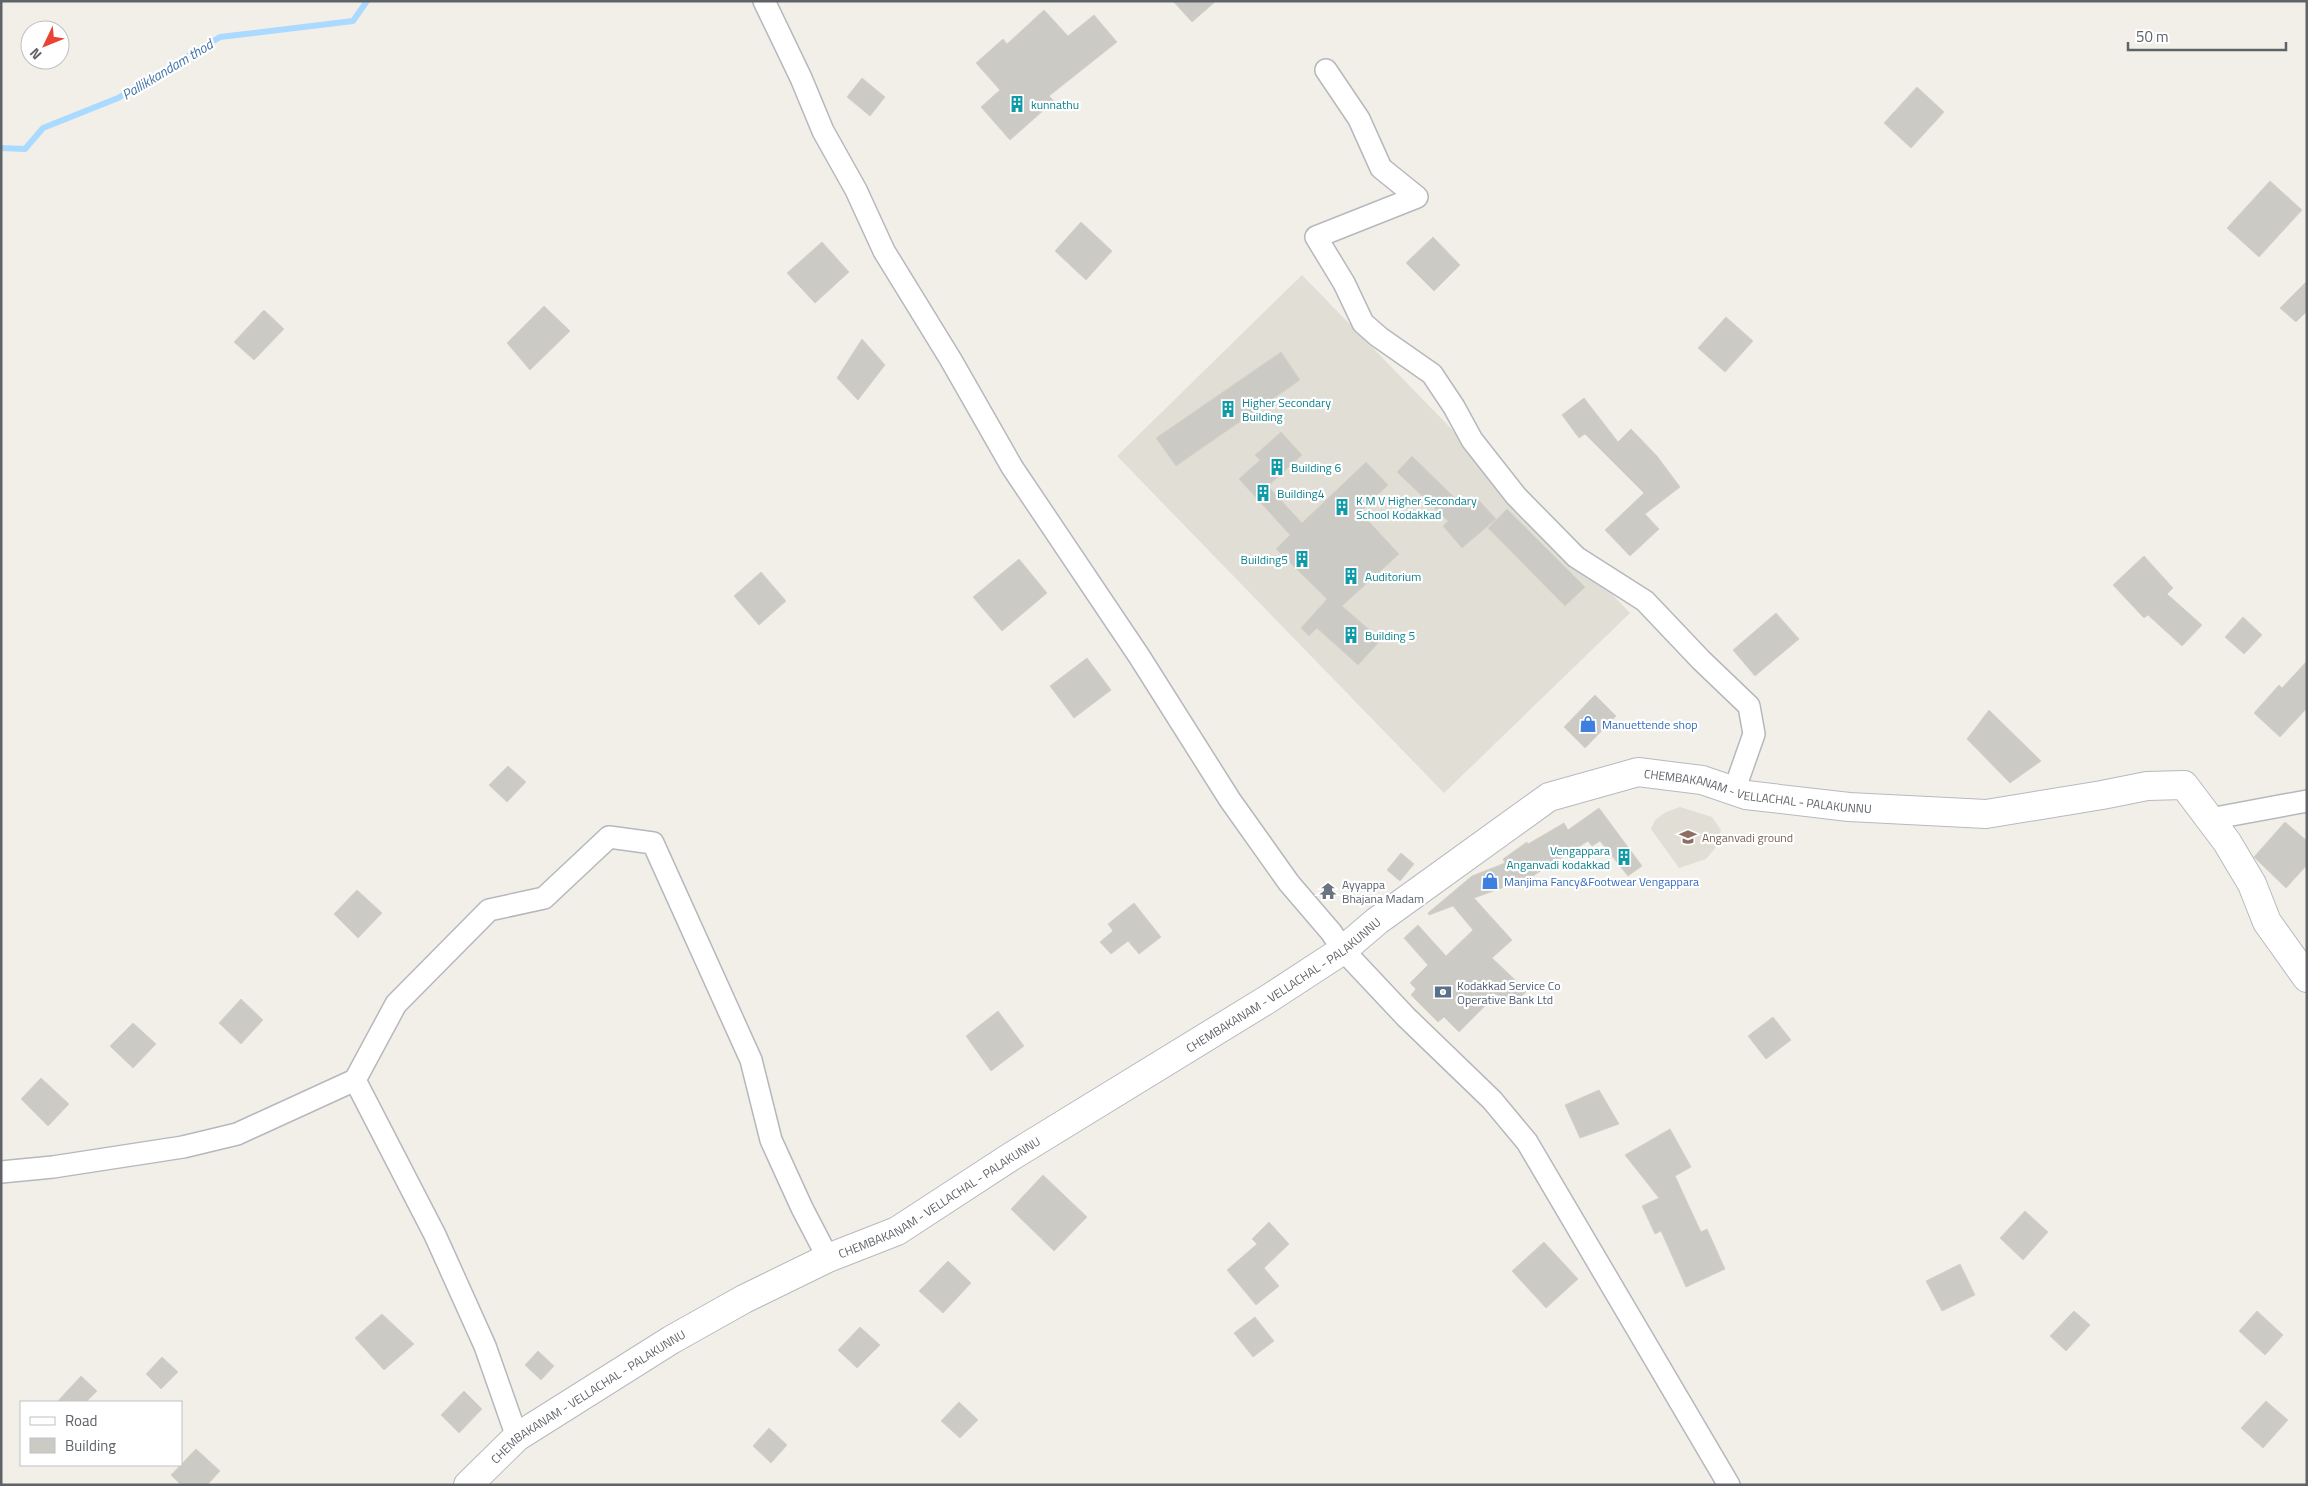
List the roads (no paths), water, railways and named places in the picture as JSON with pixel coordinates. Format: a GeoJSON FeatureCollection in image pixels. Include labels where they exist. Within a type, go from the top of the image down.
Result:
{"type":"FeatureCollection","features":[{"type":"Feature","properties":{"kind":"main road","name":"CHEMBAKANAM - VELLACHAL - PALAKUNNU"},"geometry":{"type":"LineString","coordinates":[[468,1485],[517,1437],[704,1322],[744,1299],[828,1258],[897,1231],[1012,1156],[1260,1004],[1342,950],[1377,922],[1549,797],[1638,772],[1702,780],[1746,795],[1850,806],[1986,814],[2102,796],[2147,786],[2184,786],[2228,842],[2252,884],[2267,922],[2307,978]]}},
{"type":"Feature","properties":{"kind":"street"},"geometry":{"type":"LineString","coordinates":[[764,1],[802,78],[823,131],[856,190],[884,251],[951,360],[1012,467],[1139,656],[1230,800],[1289,883],[1331,932],[1342,950],[1406,1017],[1461,1068],[1527,1142],[1729,1485]]}},
{"type":"Feature","properties":{"kind":"street"},"geometry":{"type":"LineString","coordinates":[[1326,70],[1359,119],[1381,168],[1417,197],[1316,237],[1344,283],[1363,323],[1379,337],[1432,374],[1454,407],[1472,440],[1505,482],[1576,557],[1645,601],[1701,660],[1750,706],[1754,734],[1734,791]]}},
{"type":"Feature","properties":{"kind":"street"},"geometry":{"type":"LineString","coordinates":[[2210,819],[2307,801]]}},
{"type":"Feature","properties":{"kind":"street"},"geometry":{"type":"LineString","coordinates":[[1,1172],[53,1167],[173,1148],[237,1134],[355,1080],[396,1004],[489,910],[544,898],[609,838],[653,842],[750,1060],[771,1140],[802,1208],[828,1258]]}},
{"type":"Feature","properties":{"kind":"street"},"geometry":{"type":"LineString","coordinates":[[355,1080],[435,1235],[484,1346],[517,1437]]}},
{"type":"Feature","properties":{"kind":"waterway","name":"Pallikkandam thod"},"geometry":{"type":"LineString","coordinates":[[1,148],[25,149],[43,128],[118,98],[220,37],[353,21],[367,1]]}},
{"type":"Feature","properties":{"kind":"place","name":"kunnathu"},"geometry":{"type":"Point","coordinates":[1017,104]}},
{"type":"Feature","properties":{"kind":"place","name":"Higher Secondary Building"},"geometry":{"type":"Point","coordinates":[1228,409]}},
{"type":"Feature","properties":{"kind":"place","name":"Building 6"},"geometry":{"type":"Point","coordinates":[1277,467]}},
{"type":"Feature","properties":{"kind":"place","name":"Building4"},"geometry":{"type":"Point","coordinates":[1263,493]}},
{"type":"Feature","properties":{"kind":"place","name":"K M V Higher Secondary School Kodakkad"},"geometry":{"type":"Point","coordinates":[1342,507]}},
{"type":"Feature","properties":{"kind":"place","name":"Building5"},"geometry":{"type":"Point","coordinates":[1302,559]}},
{"type":"Feature","properties":{"kind":"place","name":"Auditorium"},"geometry":{"type":"Point","coordinates":[1351,576]}},
{"type":"Feature","properties":{"kind":"place","name":"Building 5"},"geometry":{"type":"Point","coordinates":[1351,635]}},
{"type":"Feature","properties":{"kind":"place","name":"Manuettende shop"},"geometry":{"type":"Point","coordinates":[1588,724]}},
{"type":"Feature","properties":{"kind":"place","name":"Anganvadi ground"},"geometry":{"type":"Point","coordinates":[1688,837]}},
{"type":"Feature","properties":{"kind":"place","name":"Vengappara Anganvadi kodakkad"},"geometry":{"type":"Point","coordinates":[1624,857]}},
{"type":"Feature","properties":{"kind":"place","name":"Manjima Fancy&Footwear Vengappara"},"geometry":{"type":"Point","coordinates":[1490,881]}},
{"type":"Feature","properties":{"kind":"place","name":"Ayyappa Bhajana Madam"},"geometry":{"type":"Point","coordinates":[1328,891]}},
{"type":"Feature","properties":{"kind":"place","name":"Kodakkad Service Co Operative Bank Ltd"},"geometry":{"type":"Point","coordinates":[1443,992]}}]}
